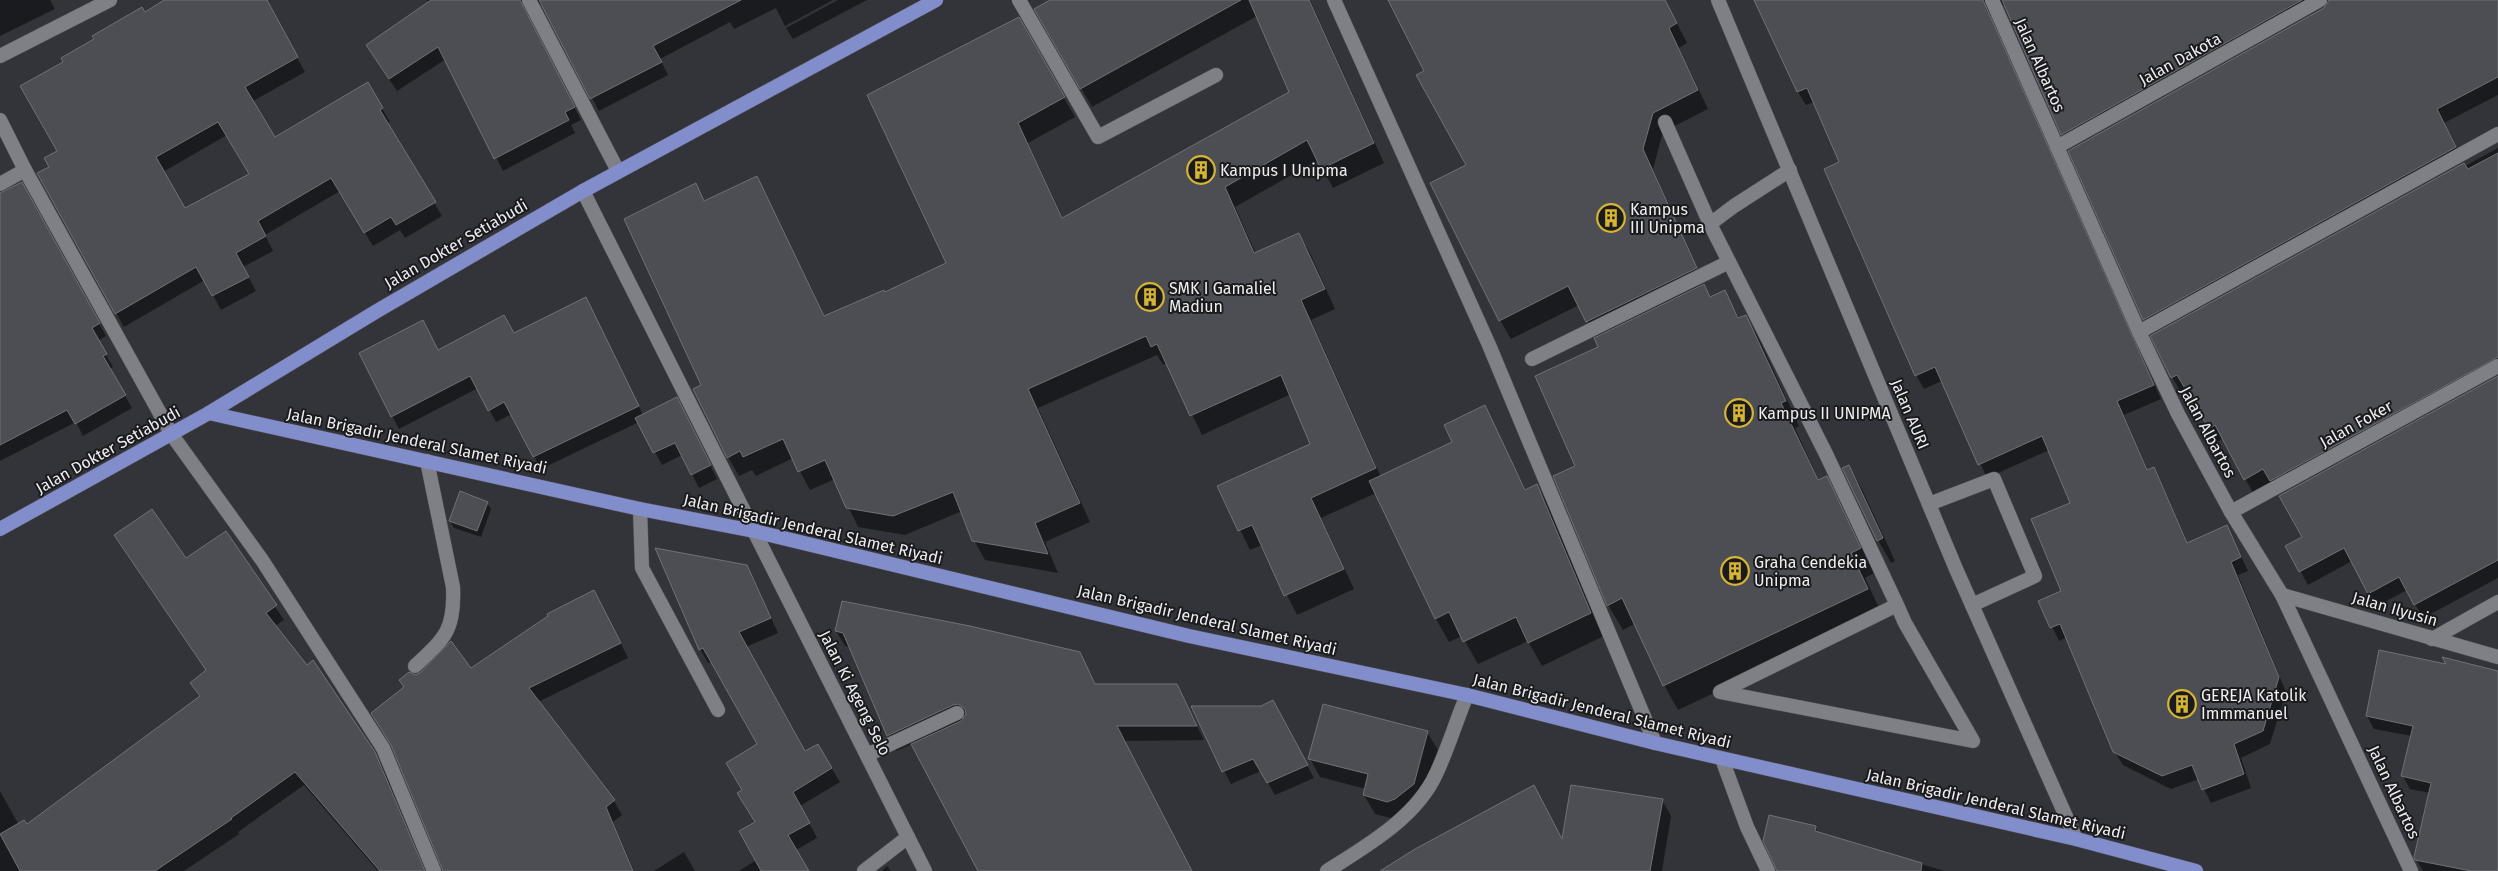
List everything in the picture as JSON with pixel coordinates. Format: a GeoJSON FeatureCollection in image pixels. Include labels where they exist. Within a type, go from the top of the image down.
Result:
{"type":"FeatureCollection","features":[{"type":"Feature","properties":{"kind":"main road","name":"Jalan Dokter Setiabudi"},"geometry":{"type":"LineString","coordinates":[[0,529],[209,414],[377,311],[582,191],[936,0]]}},
{"type":"Feature","properties":{"kind":"main road","name":"Jalan Brigadir Jenderal Slamet Riyadi"},"geometry":{"type":"LineString","coordinates":[[209,414],[640,509],[754,530],[1189,636],[1467,695],[1656,744],[2076,839],[2196,871]]}},
{"type":"Feature","properties":{"kind":"street"},"geometry":{"type":"LineString","coordinates":[[0,56],[110,0]]}},
{"type":"Feature","properties":{"kind":"street"},"geometry":{"type":"LineString","coordinates":[[529,0],[618,172]]}},
{"type":"Feature","properties":{"kind":"street"},"geometry":{"type":"LineString","coordinates":[[1019,0],[1098,137],[1216,75]]}},
{"type":"Feature","properties":{"kind":"street"},"geometry":{"type":"LineString","coordinates":[[1334,0],[1488,345],[1656,744]]}},
{"type":"Feature","properties":{"kind":"street","name":"Jalan AURI"},"geometry":{"type":"LineString","coordinates":[[1718,0],[1972,605],[2076,839]]}},
{"type":"Feature","properties":{"kind":"street","name":"Jalan Albartos"},"geometry":{"type":"LineString","coordinates":[[1992,0],[2139,332],[2178,414],[2231,512],[2282,595],[2411,871]]}},
{"type":"Feature","properties":{"kind":"street","name":"Jalan Dakota"},"geometry":{"type":"LineString","coordinates":[[2057,147],[2320,0]]}},
{"type":"Feature","properties":{"kind":"street"},"geometry":{"type":"LineString","coordinates":[[0,120],[25,170],[172,435],[262,560],[383,748],[434,871]]}},
{"type":"Feature","properties":{"kind":"street"},"geometry":{"type":"LineString","coordinates":[[1665,122],[1710,224],[1826,454],[1897,605],[1905,623],[1973,741],[1720,692],[1897,605]]}},
{"type":"Feature","properties":{"kind":"street"},"geometry":{"type":"LineString","coordinates":[[2139,332],[2498,134]]}},
{"type":"Feature","properties":{"kind":"street"},"geometry":{"type":"LineString","coordinates":[[0,184],[25,170]]}},
{"type":"Feature","properties":{"kind":"street"},"geometry":{"type":"LineString","coordinates":[[1710,224],[1790,170]]}},
{"type":"Feature","properties":{"kind":"street","name":"Jalan Ki Ageng Selo"},"geometry":{"type":"LineString","coordinates":[[582,191],[925,871]]}},
{"type":"Feature","properties":{"kind":"street"},"geometry":{"type":"LineString","coordinates":[[1532,359],[1729,262]]}},
{"type":"Feature","properties":{"kind":"street","name":"Jalan Foker"},"geometry":{"type":"LineString","coordinates":[[2231,512],[2498,366]]}},
{"type":"Feature","properties":{"kind":"street"},"geometry":{"type":"LineString","coordinates":[[415,666],[436,647],[450,629],[454,608],[453,587],[427,461]]}},
{"type":"Feature","properties":{"kind":"street"},"geometry":{"type":"LineString","coordinates":[[1929,504],[1994,479],[2035,576],[1972,605]]}},
{"type":"Feature","properties":{"kind":"street"},"geometry":{"type":"LineString","coordinates":[[640,509],[642,568],[718,710]]}},
{"type":"Feature","properties":{"kind":"street","name":"Jalan Ilyusin"},"geometry":{"type":"LineString","coordinates":[[2282,595],[2498,657]]}},
{"type":"Feature","properties":{"kind":"street"},"geometry":{"type":"LineString","coordinates":[[2432,639],[2498,602]]}},
{"type":"Feature","properties":{"kind":"street"},"geometry":{"type":"LineString","coordinates":[[1327,871],[1382,836],[1413,806],[1435,776],[1467,695]]}},
{"type":"Feature","properties":{"kind":"street"},"geometry":{"type":"LineString","coordinates":[[867,755],[957,713]]}},
{"type":"Feature","properties":{"kind":"street"},"geometry":{"type":"LineString","coordinates":[[1722,759],[1747,827],[1768,871]]}},
{"type":"Feature","properties":{"kind":"street"},"geometry":{"type":"LineString","coordinates":[[864,871],[908,837]]}},
{"type":"Feature","properties":{"kind":"building"},"geometry":{"type":"Polygon","coordinates":[[[164,0],[267,0],[298,57],[245,87],[275,137],[368,82],[383,108],[380,110],[436,202],[396,225],[391,217],[364,233],[331,178],[258,221],[266,236],[236,253],[249,277],[212,296],[196,267],[115,314],[37,173],[49,167],[44,158],[57,151],[20,86],[63,62],[61,58],[94,39],[92,36],[142,7],[145,12],[164,0]],[[218,122],[156,157],[185,208],[249,174],[218,122]]]}},
{"type":"Feature","properties":{"kind":"building"},"geometry":{"type":"Polygon","coordinates":[[[431,0],[520,0],[575,107],[565,112],[569,120],[494,159],[438,47],[389,79],[366,45],[431,0]]]}},
{"type":"Feature","properties":{"kind":"building"},"geometry":{"type":"Polygon","coordinates":[[[539,0],[741,0],[653,46],[662,62],[590,99],[539,0]]]}},
{"type":"Feature","properties":{"kind":"building"},"geometry":{"type":"Polygon","coordinates":[[[1050,0],[1241,0],[1080,89],[1034,9],[1050,0]]]}},
{"type":"Feature","properties":{"kind":"building"},"geometry":{"type":"Polygon","coordinates":[[[1249,0],[1309,0],[1374,143],[1321,169],[1307,140],[1225,187],[1254,253],[1299,233],[1325,289],[1301,300],[1376,468],[1311,498],[1344,569],[1284,596],[1252,525],[1238,531],[1217,486],[1310,444],[1281,375],[1190,416],[1157,344],[1151,347],[1146,336],[1028,389],[1080,503],[1035,523],[1048,554],[972,541],[953,492],[893,516],[846,508],[825,460],[798,472],[783,439],[743,457],[740,451],[727,458],[693,389],[701,385],[624,219],[696,183],[704,201],[757,176],[824,316],[884,290],[885,292],[946,263],[867,95],[1019,17],[1065,97],[1018,123],[1062,218],[1289,92],[1249,0]]]}},
{"type":"Feature","properties":{"kind":"building"},"geometry":{"type":"Polygon","coordinates":[[[1388,0],[1665,0],[1677,23],[1669,28],[1698,90],[1653,113],[1643,149],[1697,268],[1586,322],[1568,286],[1499,321],[1430,183],[1466,165],[1416,75],[1424,71],[1388,0]]]}},
{"type":"Feature","properties":{"kind":"building"},"geometry":{"type":"Polygon","coordinates":[[[1754,0],[1983,0],[2154,385],[2117,401],[2147,470],[2154,467],[2187,543],[2227,525],[2241,557],[2231,562],[2279,677],[2263,731],[2234,744],[2244,774],[2202,790],[2192,765],[2162,776],[2113,752],[2060,624],[2050,628],[2038,601],[2061,591],[2031,519],[2070,503],[2042,436],[1978,465],[1935,367],[1915,376],[1824,169],[1839,162],[1807,88],[1797,92],[1754,0]]]}},
{"type":"Feature","properties":{"kind":"building"},"geometry":{"type":"Polygon","coordinates":[[[2002,0],[2302,0],[2061,135],[2002,0]]]}},
{"type":"Feature","properties":{"kind":"building"},"geometry":{"type":"Polygon","coordinates":[[[2329,0],[2498,0],[2498,77],[2437,109],[2456,147],[2143,320],[2068,151],[2324,8],[2329,0]]]}},
{"type":"Feature","properties":{"kind":"building"},"geometry":{"type":"Polygon","coordinates":[[[2498,153],[2498,357],[2270,481],[2263,469],[2244,480],[2215,425],[2209,429],[2177,375],[2171,378],[2150,336],[2464,163],[2468,169],[2498,153]]]}},
{"type":"Feature","properties":{"kind":"building"},"geometry":{"type":"Polygon","coordinates":[[[22,182],[100,323],[92,328],[107,354],[103,356],[126,395],[75,424],[67,410],[0,445],[0,193],[22,182]]]}},
{"type":"Feature","properties":{"kind":"building"},"geometry":{"type":"Polygon","coordinates":[[[1704,284],[1710,297],[1725,290],[1738,318],[1746,315],[1786,401],[1781,403],[1818,480],[1827,476],[1861,548],[1851,553],[1868,589],[1663,686],[1622,598],[1607,606],[1553,476],[1575,466],[1535,376],[1598,347],[1594,338],[1704,284]]]}},
{"type":"Feature","properties":{"kind":"building"},"geometry":{"type":"Polygon","coordinates":[[[586,297],[639,406],[533,457],[504,402],[488,411],[470,376],[391,417],[359,353],[423,320],[438,350],[504,315],[514,333],[586,297]]]}},
{"type":"Feature","properties":{"kind":"building"},"geometry":{"type":"Polygon","coordinates":[[[2498,376],[2498,560],[2414,605],[2399,577],[2368,594],[2344,548],[2299,572],[2285,546],[2302,537],[2279,496],[2498,376]]]}},
{"type":"Feature","properties":{"kind":"building"},"geometry":{"type":"Polygon","coordinates":[[[677,397],[711,465],[691,475],[675,443],[653,453],[635,418],[677,397]]]}},
{"type":"Feature","properties":{"kind":"building"},"geometry":{"type":"Polygon","coordinates":[[[1485,405],[1525,490],[1537,484],[1591,613],[1528,643],[1516,617],[1463,642],[1449,612],[1435,619],[1369,481],[1452,442],[1444,425],[1485,405]]]}},
{"type":"Feature","properties":{"kind":"building"},"geometry":{"type":"Polygon","coordinates":[[[1849,465],[1883,538],[1877,541],[1842,468],[1849,465]]]}},
{"type":"Feature","properties":{"kind":"building"},"geometry":{"type":"Polygon","coordinates":[[[460,491],[488,502],[477,531],[449,521],[460,491]]]}},
{"type":"Feature","properties":{"kind":"building"},"geometry":{"type":"Polygon","coordinates":[[[152,509],[186,558],[226,531],[277,605],[266,613],[307,665],[313,660],[375,752],[425,871],[380,871],[295,772],[232,819],[155,871],[20,871],[0,834],[24,820],[27,824],[200,696],[190,683],[206,670],[114,535],[152,509]]]}},
{"type":"Feature","properties":{"kind":"building"},"geometry":{"type":"Polygon","coordinates":[[[655,548],[747,565],[771,618],[739,632],[805,751],[818,744],[832,768],[793,792],[810,823],[788,835],[809,871],[761,871],[739,831],[755,822],[737,793],[742,790],[726,763],[757,744],[703,648],[699,650],[655,548]]]}},
{"type":"Feature","properties":{"kind":"building"},"geometry":{"type":"Polygon","coordinates":[[[594,590],[621,643],[529,688],[615,800],[606,807],[633,871],[443,871],[391,745],[371,713],[404,687],[399,680],[409,672],[416,675],[421,672],[451,641],[471,668],[548,616],[547,614],[594,590]]]}},
{"type":"Feature","properties":{"kind":"building"},"geometry":{"type":"Polygon","coordinates":[[[842,601],[970,626],[1080,652],[1095,684],[1177,684],[1197,726],[1117,726],[1192,871],[978,871],[911,744],[961,721],[966,714],[965,709],[958,704],[953,705],[887,736],[843,633],[835,631],[842,601]]]}},
{"type":"Feature","properties":{"kind":"building"},"geometry":{"type":"Polygon","coordinates":[[[2379,650],[2446,664],[2442,657],[2498,671],[2498,871],[2471,871],[2415,860],[2414,857],[2431,783],[2401,776],[2413,726],[2366,716],[2379,650]]]}},
{"type":"Feature","properties":{"kind":"building"},"geometry":{"type":"Polygon","coordinates":[[[1273,700],[1308,765],[1267,783],[1253,759],[1222,772],[1191,706],[1261,706],[1273,700]]]}},
{"type":"Feature","properties":{"kind":"building"},"geometry":{"type":"Polygon","coordinates":[[[1323,704],[1428,731],[1414,784],[1395,799],[1387,802],[1363,795],[1368,774],[1308,759],[1323,704]]]}},
{"type":"Feature","properties":{"kind":"building"},"geometry":{"type":"Polygon","coordinates":[[[1534,785],[1562,839],[1571,785],[1663,799],[1650,871],[1380,871],[1415,849],[1534,785]]]}},
{"type":"Feature","properties":{"kind":"building"},"geometry":{"type":"Polygon","coordinates":[[[1769,815],[1816,826],[1815,831],[1922,863],[1921,871],[1777,871],[1763,841],[1769,815]]]}},
{"type":"Feature","properties":{"kind":"place","name":"Kampus I Unipma"},"geometry":{"type":"Point","coordinates":[1201,170]}},
{"type":"Feature","properties":{"kind":"place","name":"Kampus III Unipma"},"geometry":{"type":"Point","coordinates":[1611,218]}},
{"type":"Feature","properties":{"kind":"place","name":"SMK I Gamaliel Madiun"},"geometry":{"type":"Point","coordinates":[1150,297]}},
{"type":"Feature","properties":{"kind":"place","name":"Kampus II UNIPMA"},"geometry":{"type":"Point","coordinates":[1739,413]}},
{"type":"Feature","properties":{"kind":"place","name":"Graha Cendekia Unipma"},"geometry":{"type":"Point","coordinates":[1735,571]}},
{"type":"Feature","properties":{"kind":"place","name":"GEREJA Katolik Immmanuel"},"geometry":{"type":"Point","coordinates":[2182,704]}}]}
